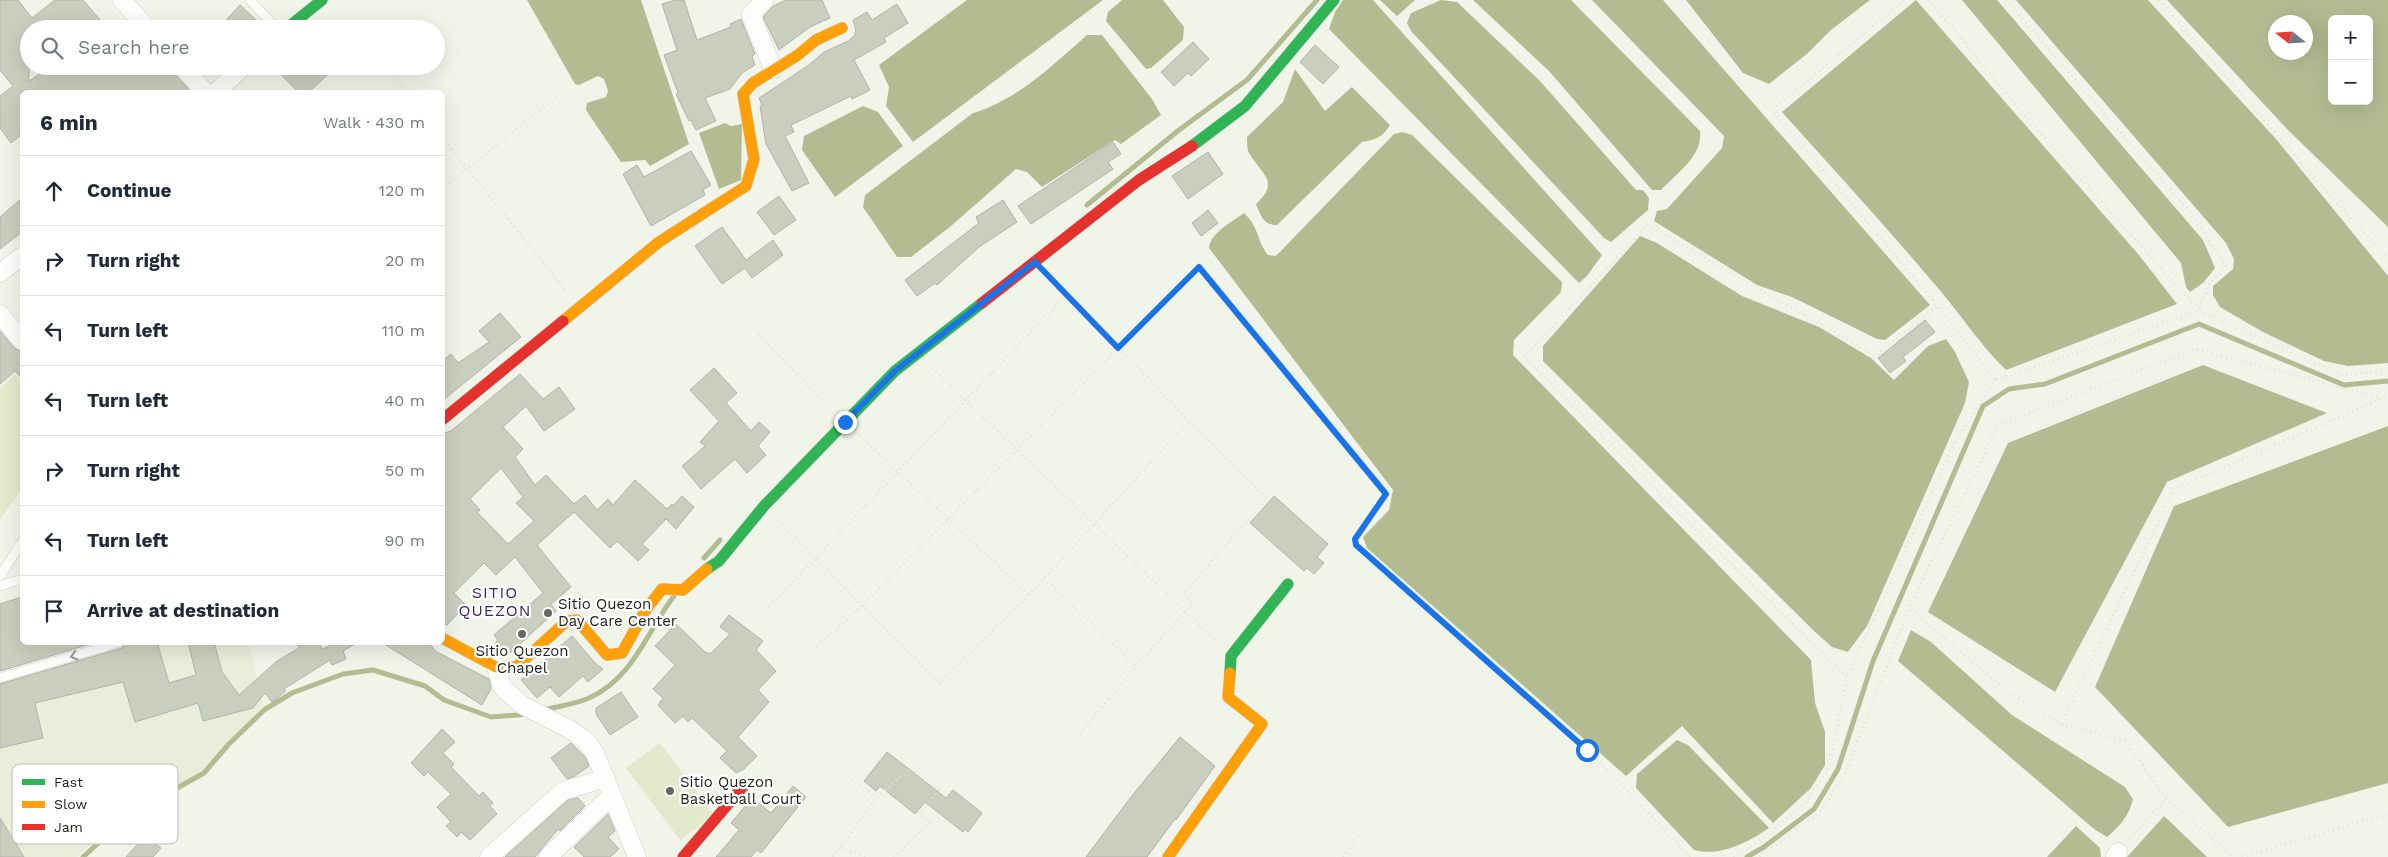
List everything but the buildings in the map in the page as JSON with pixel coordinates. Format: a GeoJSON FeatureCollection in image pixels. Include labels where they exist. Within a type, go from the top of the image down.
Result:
{"type":"FeatureCollection","features":[{"type":"Feature","properties":{"kind":"street"},"geometry":{"type":"LineString","coordinates":[[122,0],[140,20]]}},
{"type":"Feature","properties":{"kind":"street"},"geometry":{"type":"LineString","coordinates":[[297,20],[322,0]]}},
{"type":"Feature","properties":{"kind":"street"},"geometry":{"type":"LineString","coordinates":[[764,0],[751,15],[773,69]]}},
{"type":"Feature","properties":{"kind":"street"},"geometry":{"type":"LineString","coordinates":[[445,640],[496,667],[516,667],[567,620],[577,620],[607,655],[622,652],[635,628],[662,589],[683,590],[720,561],[764,506],[895,371],[1139,180],[1210,134],[1245,106],[1334,0]]}},
{"type":"Feature","properties":{"kind":"street"},"geometry":{"type":"LineString","coordinates":[[445,417],[578,306],[659,242],[746,186],[754,159],[743,94],[773,69],[798,55],[816,40],[842,28]]}},
{"type":"Feature","properties":{"kind":"street"},"geometry":{"type":"LineString","coordinates":[[190,75],[203,90]]}},
{"type":"Feature","properties":{"kind":"street"},"geometry":{"type":"LineString","coordinates":[[218,90],[234,75]]}},
{"type":"Feature","properties":{"kind":"street"},"geometry":{"type":"LineString","coordinates":[[0,273],[20,258]]}},
{"type":"Feature","properties":{"kind":"street"},"geometry":{"type":"LineString","coordinates":[[0,314],[20,339]]}},
{"type":"Feature","properties":{"kind":"street"},"geometry":{"type":"LineString","coordinates":[[1168,857],[1262,724],[1228,698],[1231,656],[1288,584]]}},
{"type":"Feature","properties":{"kind":"street"},"geometry":{"type":"LineString","coordinates":[[496,667],[502,688],[522,705],[584,740],[594,751],[637,857]]}},
{"type":"Feature","properties":{"kind":"street"},"geometry":{"type":"LineString","coordinates":[[489,857],[563,791],[606,778]]}},
{"type":"Feature","properties":{"kind":"street"},"geometry":{"type":"LineString","coordinates":[[683,857],[746,782]]}},
{"type":"Feature","properties":{"kind":"street"},"geometry":{"type":"LineString","coordinates":[[548,857],[612,795]]}},
{"type":"Feature","properties":{"kind":"lane"},"geometry":{"type":"LineString","coordinates":[[250,0],[269,20]]}},
{"type":"Feature","properties":{"kind":"lane"},"geometry":{"type":"LineString","coordinates":[[0,576],[20,545]]}},
{"type":"Feature","properties":{"kind":"lane"},"geometry":{"type":"LineString","coordinates":[[0,586],[20,580]]}},
{"type":"Feature","properties":{"kind":"lane"},"geometry":{"type":"LineString","coordinates":[[0,678],[110,645]]}},
{"type":"Feature","properties":{"kind":"path"},"geometry":{"type":"LineString","coordinates":[[1904,0],[1772,110],[1938,306],[1995,380]]}},
{"type":"Feature","properties":{"kind":"path"},"geometry":{"type":"LineString","coordinates":[[1928,0],[2025,116],[2199,311],[2345,376],[2388,369]]}},
{"type":"Feature","properties":{"kind":"path"},"geometry":{"type":"LineString","coordinates":[[2006,0],[2189,211],[2226,266],[2207,287],[2199,311]]}},
{"type":"Feature","properties":{"kind":"path"},"geometry":{"type":"LineString","coordinates":[[2159,0],[2325,190],[2388,258]]}},
{"type":"Feature","properties":{"kind":"path"},"geometry":{"type":"LineString","coordinates":[[394,75],[405,90]]}},
{"type":"Feature","properties":{"kind":"path"},"geometry":{"type":"LineString","coordinates":[[445,187],[563,92]]}},
{"type":"Feature","properties":{"kind":"path"},"geometry":{"type":"LineString","coordinates":[[445,141],[578,306]]}},
{"type":"Feature","properties":{"kind":"path"},"geometry":{"type":"LineString","coordinates":[[1847,677],[1682,516],[1524,357],[1648,225],[1875,356],[1938,306]]}},
{"type":"Feature","properties":{"kind":"path"},"geometry":{"type":"LineString","coordinates":[[1035,262],[1189,421],[1267,498],[1183,594],[1193,603],[1136,666],[1079,735]]}},
{"type":"Feature","properties":{"kind":"path"},"geometry":{"type":"LineString","coordinates":[[813,650],[862,605],[1199,267],[1386,494],[1355,539],[1356,545],[1587,750],[1690,857]]}},
{"type":"Feature","properties":{"kind":"path"},"geometry":{"type":"LineString","coordinates":[[769,607],[896,471],[1067,294]]}},
{"type":"Feature","properties":{"kind":"path"},"geometry":{"type":"LineString","coordinates":[[1734,857],[1766,836],[1804,804],[1828,770],[1847,677],[1954,444],[1995,380],[2199,311]]}},
{"type":"Feature","properties":{"kind":"path"},"geometry":{"type":"LineString","coordinates":[[758,334],[823,401]]}},
{"type":"Feature","properties":{"kind":"path"},"geometry":{"type":"LineString","coordinates":[[1760,857],[1818,813],[1846,772],[1867,713],[1909,608],[1998,425],[2196,349],[2381,398]]}},
{"type":"Feature","properties":{"kind":"path"},"geometry":{"type":"LineString","coordinates":[[918,354],[1231,656]]}},
{"type":"Feature","properties":{"kind":"path"},"geometry":{"type":"LineString","coordinates":[[2061,724],[2174,489],[2388,396]]}},
{"type":"Feature","properties":{"kind":"path"},"geometry":{"type":"LineString","coordinates":[[939,683],[1029,594],[1189,421]]}},
{"type":"Feature","properties":{"kind":"path"},"geometry":{"type":"LineString","coordinates":[[845,422],[1029,594]]}},
{"type":"Feature","properties":{"kind":"path"},"geometry":{"type":"LineString","coordinates":[[764,506],[939,683],[943,684]]}},
{"type":"Feature","properties":{"kind":"path"},"geometry":{"type":"LineString","coordinates":[[1044,578],[1136,666]]}},
{"type":"Feature","properties":{"kind":"path"},"geometry":{"type":"LineString","coordinates":[[1909,608],[2008,692],[2061,724],[2125,741],[2166,798],[2233,857]]}},
{"type":"Feature","properties":{"kind":"path"},"geometry":{"type":"LineString","coordinates":[[833,857],[874,801],[910,768],[939,790],[919,814],[930,822],[894,857]]}},
{"type":"Feature","properties":{"kind":"path"},"geometry":{"type":"LineString","coordinates":[[849,778],[871,794],[874,801]]}},
{"type":"Feature","properties":{"kind":"path"},"geometry":{"type":"LineString","coordinates":[[2117,855],[2166,798]]}},
{"type":"Feature","properties":{"kind":"path"},"geometry":{"type":"LineString","coordinates":[[2242,857],[2388,814]]}},
{"type":"Feature","properties":{"kind":"path"},"geometry":{"type":"LineString","coordinates":[[1343,857],[1360,834]]}},
{"type":"Feature","properties":{"kind":"path"},"geometry":{"type":"LineString","coordinates":[[841,846],[867,857]]}},
{"type":"Feature","properties":{"kind":"shaded area"},"geometry":{"type":"Polygon","coordinates":[[[527,0],[641,0],[689,144],[650,166],[645,160],[621,162],[586,110],[587,103],[606,97],[608,91],[604,79],[598,76],[579,85],[575,84],[527,0]]]}},
{"type":"Feature","properties":{"kind":"shaded area"},"geometry":{"type":"Polygon","coordinates":[[[967,0],[1103,0],[913,142],[886,106],[889,87],[879,65],[967,0]]]}},
{"type":"Feature","properties":{"kind":"shaded area"},"geometry":{"type":"Polygon","coordinates":[[[1122,0],[1163,0],[1184,27],[1183,40],[1151,68],[1146,69],[1106,21],[1108,12],[1122,0]]]}},
{"type":"Feature","properties":{"kind":"shaded area"},"geometry":{"type":"Polygon","coordinates":[[[1343,0],[1373,0],[1602,255],[1587,276],[1579,283],[1329,29],[1335,12],[1343,0]]]}},
{"type":"Feature","properties":{"kind":"shaded area"},"geometry":{"type":"Polygon","coordinates":[[[1380,0],[1415,0],[1397,16],[1380,0]]]}},
{"type":"Feature","properties":{"kind":"shaded area"},"geometry":{"type":"Polygon","coordinates":[[[1441,0],[1457,2],[1540,81],[1636,190],[1643,190],[1649,198],[1648,210],[1611,242],[1604,238],[1411,31],[1407,23],[1411,13],[1441,0]]]}},
{"type":"Feature","properties":{"kind":"shaded area"},"geometry":{"type":"Polygon","coordinates":[[[1473,0],[1571,0],[1700,131],[1700,140],[1688,164],[1661,190],[1652,190],[1549,71],[1473,0]]]}},
{"type":"Feature","properties":{"kind":"shaded area"},"geometry":{"type":"Polygon","coordinates":[[[1592,0],[1663,0],[1930,305],[1885,340],[1877,339],[1792,297],[1757,285],[1654,221],[1657,211],[1667,209],[1722,148],[1724,136],[1592,0]]]}},
{"type":"Feature","properties":{"kind":"shaded area"},"geometry":{"type":"Polygon","coordinates":[[[1686,0],[1870,0],[1831,30],[1808,53],[1769,84],[1743,73],[1686,0]]]}},
{"type":"Feature","properties":{"kind":"shaded area"},"geometry":{"type":"Polygon","coordinates":[[[1916,0],[2139,255],[2177,304],[2006,370],[1986,349],[1941,291],[1782,112],[1916,0]]]}},
{"type":"Feature","properties":{"kind":"shaded area"},"geometry":{"type":"Polygon","coordinates":[[[1962,0],[1997,0],[2203,240],[2215,268],[2203,283],[2190,292],[2186,287],[2181,263],[1962,0]]]}},
{"type":"Feature","properties":{"kind":"shaded area"},"geometry":{"type":"Polygon","coordinates":[[[2016,0],[2148,0],[2276,139],[2388,276],[2388,363],[2348,366],[2324,361],[2263,332],[2220,307],[2213,295],[2213,286],[2233,269],[2234,259],[2226,243],[2016,0]]]}},
{"type":"Feature","properties":{"kind":"shaded area"},"geometry":{"type":"Polygon","coordinates":[[[2167,0],[2388,0],[2388,227],[2288,130],[2167,0]]]}},
{"type":"Feature","properties":{"kind":"shaded area"},"geometry":{"type":"Polygon","coordinates":[[[1087,35],[1102,35],[1152,99],[1161,115],[1121,144],[1115,140],[1042,187],[1027,172],[1016,169],[951,226],[911,257],[897,257],[863,207],[865,195],[973,113],[1005,100],[1019,91],[1087,35]]]}},
{"type":"Feature","properties":{"kind":"shaded area"},"geometry":{"type":"Polygon","coordinates":[[[1295,69],[1325,111],[1352,87],[1390,125],[1378,137],[1362,142],[1277,225],[1272,225],[1263,219],[1256,204],[1267,189],[1268,183],[1263,172],[1249,153],[1247,137],[1283,102],[1295,69]]]}},
{"type":"Feature","properties":{"kind":"shaded area"},"geometry":{"type":"Polygon","coordinates":[[[863,106],[878,112],[903,146],[835,197],[802,150],[804,136],[863,106]]]}},
{"type":"Feature","properties":{"kind":"shaded area"},"geometry":{"type":"Polygon","coordinates":[[[725,123],[731,126],[742,124],[741,180],[719,189],[699,133],[725,123]]]}},
{"type":"Feature","properties":{"kind":"shaded area"},"geometry":{"type":"Polygon","coordinates":[[[1402,132],[1412,135],[1562,282],[1561,292],[1514,340],[1513,355],[1811,660],[1815,703],[1825,732],[1825,765],[1811,788],[1773,823],[1682,726],[1626,776],[1367,548],[1363,537],[1389,510],[1393,490],[1209,248],[1213,237],[1217,233],[1244,213],[1253,224],[1264,250],[1268,255],[1276,256],[1394,134],[1402,132]]]}},
{"type":"Feature","properties":{"kind":"shaded area"},"geometry":{"type":"Polygon","coordinates":[[[1640,236],[1657,243],[1742,296],[1819,327],[1871,358],[1894,380],[1928,346],[1946,339],[1955,352],[1969,382],[1965,403],[1867,626],[1848,652],[1832,647],[1814,631],[1543,361],[1543,346],[1640,236]]]}},
{"type":"Feature","properties":{"kind":"shaded area"},"geometry":{"type":"Polygon","coordinates":[[[2203,365],[2327,413],[2167,482],[2055,692],[1928,612],[2008,443],[2203,365]]]}},
{"type":"Feature","properties":{"kind":"shaded area"},"geometry":{"type":"Polygon","coordinates":[[[15,374],[20,380],[20,491],[0,520],[0,389],[15,374]]]}},
{"type":"Feature","properties":{"kind":"shaded area"},"geometry":{"type":"Polygon","coordinates":[[[2388,426],[2388,783],[2228,827],[2095,687],[2174,506],[2388,426]]]}},
{"type":"Feature","properties":{"kind":"shaded area"},"geometry":{"type":"Polygon","coordinates":[[[1911,630],[1931,642],[2012,715],[2125,787],[2133,799],[2126,816],[2116,829],[2107,837],[2094,829],[1898,661],[1911,630]]]}},
{"type":"Feature","properties":{"kind":"shaded area"},"geometry":{"type":"Polygon","coordinates":[[[132,645],[249,645],[263,705],[203,770],[178,786],[178,764],[12,764],[12,844],[91,844],[77,857],[0,857],[0,683],[132,645]]]}},
{"type":"Feature","properties":{"kind":"shaded area"},"geometry":{"type":"Polygon","coordinates":[[[1677,740],[1688,745],[1769,828],[1752,839],[1723,850],[1704,852],[1694,850],[1636,788],[1637,774],[1677,740]]]}},
{"type":"Feature","properties":{"kind":"shaded area","name":"Sitio Quezon Basketball Court"},"geometry":{"type":"Polygon","coordinates":[[[660,743],[714,815],[680,840],[626,768],[660,743]]]}},
{"type":"Feature","properties":{"kind":"shaded area"},"geometry":{"type":"Polygon","coordinates":[[[2164,816],[2207,857],[2127,857],[2164,816]]]}},
{"type":"Feature","properties":{"kind":"shaded area"},"geometry":{"type":"Polygon","coordinates":[[[2076,826],[2100,848],[2101,857],[2047,857],[2076,826]]]}},
{"type":"Feature","properties":{"kind":"waterway"},"geometry":{"type":"LineString","coordinates":[[1087,205],[1179,130],[1247,80],[1317,0]]}},
{"type":"Feature","properties":{"kind":"waterway"},"geometry":{"type":"LineString","coordinates":[[1747,857],[1764,847],[1814,809],[1838,769],[1873,661],[1983,406],[2009,389],[2045,384],[2199,324],[2344,385],[2388,381]]}},
{"type":"Feature","properties":{"kind":"waterway"},"geometry":{"type":"LineString","coordinates":[[704,558],[720,540]]}},
{"type":"Feature","properties":{"kind":"waterway"},"geometry":{"type":"LineString","coordinates":[[544,710],[589,698],[604,690],[617,679],[638,653],[674,596]]}},
{"type":"Feature","properties":{"kind":"waterway"},"geometry":{"type":"LineString","coordinates":[[178,788],[204,773],[228,745],[264,710],[292,693],[343,674],[373,670],[425,686],[444,700],[491,717],[529,714]]}},
{"type":"Feature","properties":{"kind":"waterway"},"geometry":{"type":"LineString","coordinates":[[83,857],[97,844]]}},
{"type":"Feature","properties":{"kind":"traffic: fast"},"geometry":{"type":"LineString","coordinates":[[297,20],[322,0]]}},
{"type":"Feature","properties":{"kind":"traffic: fast"},"geometry":{"type":"LineString","coordinates":[[1192,146],[1245,106],[1334,0]]}},
{"type":"Feature","properties":{"kind":"traffic: fast"},"geometry":{"type":"LineString","coordinates":[[707,569],[719,561],[764,506],[895,371],[982,303]]}},
{"type":"Feature","properties":{"kind":"traffic: fast"},"geometry":{"type":"LineString","coordinates":[[1230,673],[1231,656],[1288,584]]}},
{"type":"Feature","properties":{"kind":"traffic: slow"},"geometry":{"type":"LineString","coordinates":[[563,321],[659,242],[746,186],[754,159],[743,94],[753,83],[798,55],[816,40],[842,28]]}},
{"type":"Feature","properties":{"kind":"traffic: slow"},"geometry":{"type":"LineString","coordinates":[[445,640],[496,667],[516,667],[567,621],[577,620],[607,655],[622,653],[645,611],[662,589],[683,590],[707,569]]}},
{"type":"Feature","properties":{"kind":"traffic: slow"},"geometry":{"type":"LineString","coordinates":[[1168,857],[1262,724],[1228,697],[1230,673]]}},
{"type":"Feature","properties":{"kind":"traffic: jam"},"geometry":{"type":"LineString","coordinates":[[982,303],[1139,180],[1192,146]]}},
{"type":"Feature","properties":{"kind":"traffic: jam"},"geometry":{"type":"LineString","coordinates":[[445,418],[563,321]]}},
{"type":"Feature","properties":{"kind":"traffic: jam"},"geometry":{"type":"LineString","coordinates":[[683,857],[746,783]]}},
{"type":"Feature","properties":{"kind":"place","name":"Sitio Quezon Day Care Center"},"geometry":{"type":"Point","coordinates":[548,613]}},
{"type":"Feature","properties":{"kind":"place","name":"Sitio Quezon Chapel"},"geometry":{"type":"Point","coordinates":[522,634]}},
{"type":"Feature","properties":{"kind":"place","name":"Sitio Quezon Basketball Court"},"geometry":{"type":"Point","coordinates":[670,791]}},
{"type":"Feature","properties":{"kind":"district","name":"SITIO QUEZON"},"geometry":{"type":"Point","coordinates":[495,601]}},
{"type":"Feature","properties":{"kind":"route"},"geometry":{"type":"LineString","coordinates":[[845,422],[895,371],[1035,262],[1118,348],[1199,267],[1386,494],[1355,539],[1356,545],[1587,750]]}}]}
